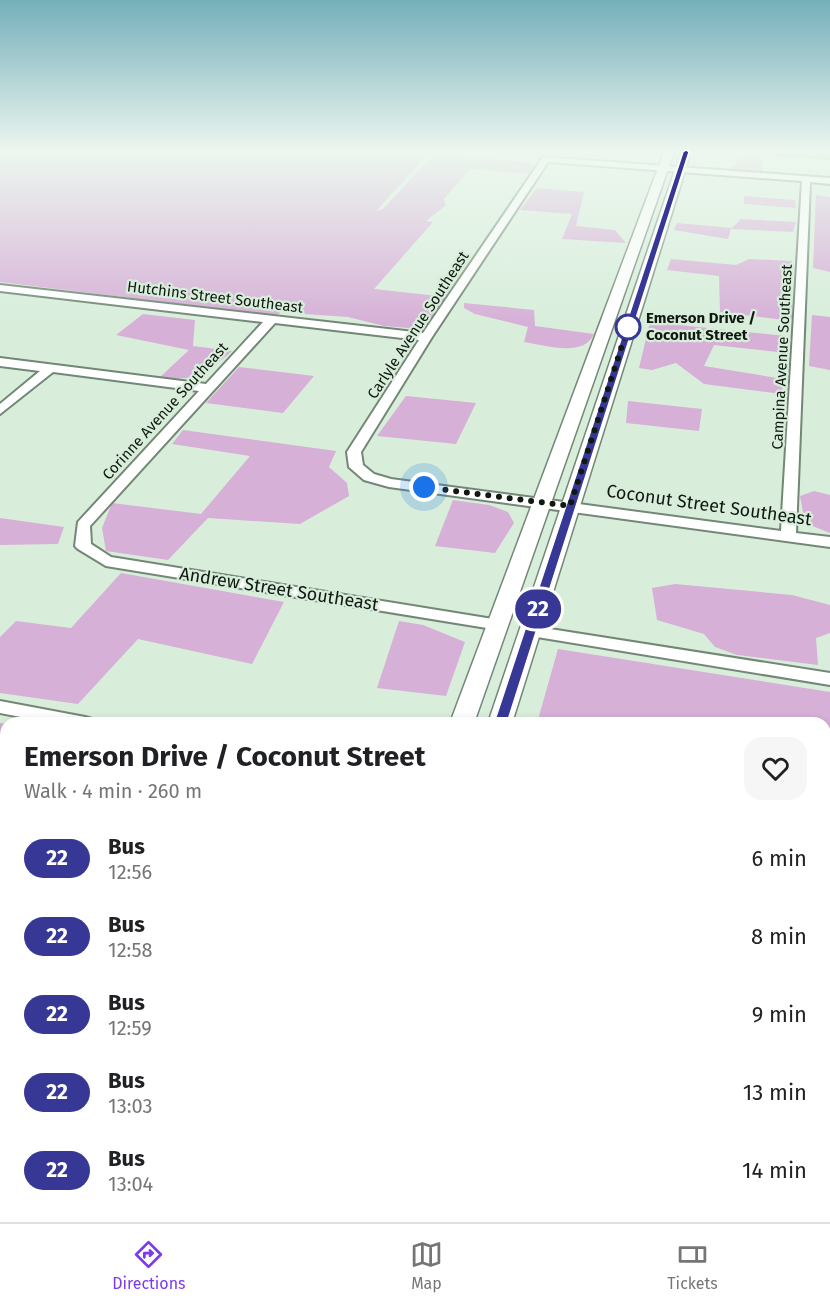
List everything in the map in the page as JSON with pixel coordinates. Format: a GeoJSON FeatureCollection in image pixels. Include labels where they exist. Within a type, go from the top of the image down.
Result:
{"type":"FeatureCollection","features":[{"type":"Feature","properties":{"kind":"street","name":"Carlyle Avenue Southeast"},"geometry":{"type":"LineString","coordinates":[[369,477],[356,468],[354,452],[426,337],[512,209]]}},
{"type":"Feature","properties":{"kind":"street"},"geometry":{"type":"LineString","coordinates":[[464,717],[648,209]]}},
{"type":"Feature","properties":{"kind":"street"},"geometry":{"type":"LineString","coordinates":[[502,717],[667,209]]}},
{"type":"Feature","properties":{"kind":"street","name":"Campina Avenue Southeast"},"geometry":{"type":"LineString","coordinates":[[788,536],[804,209]]}},
{"type":"Feature","properties":{"kind":"street","name":"Hutchins Street Southeast"},"geometry":{"type":"LineString","coordinates":[[0,288],[426,337]]}},
{"type":"Feature","properties":{"kind":"street","name":"Corinne Avenue Southeast"},"geometry":{"type":"LineString","coordinates":[[83,525],[272,319]]}},
{"type":"Feature","properties":{"kind":"street"},"geometry":{"type":"LineString","coordinates":[[0,362],[208,388]]}},
{"type":"Feature","properties":{"kind":"street"},"geometry":{"type":"LineString","coordinates":[[0,410],[49,369]]}},
{"type":"Feature","properties":{"kind":"street","name":"Coconut Street Southeast"},"geometry":{"type":"LineString","coordinates":[[369,477],[389,483],[830,542]]}},
{"type":"Feature","properties":{"kind":"street","name":"Andrew Street Southeast"},"geometry":{"type":"LineString","coordinates":[[83,525],[83,546],[106,561],[499,625]]}},
{"type":"Feature","properties":{"kind":"street"},"geometry":{"type":"LineString","coordinates":[[531,631],[830,679]]}},
{"type":"Feature","properties":{"kind":"street"},"geometry":{"type":"LineString","coordinates":[[0,706],[55,717]]}},
{"type":"Feature","properties":{"kind":"shaded area"},"geometry":{"type":"Polygon","coordinates":[[[0,209],[378,209],[376,211],[441,209],[426,221],[433,222],[374,289],[447,297],[421,329],[384,326],[348,317],[305,314],[290,302],[277,316],[0,282],[0,209]]]}},
{"type":"Feature","properties":{"kind":"shaded area"},"geometry":{"type":"Polygon","coordinates":[[[580,209],[576,226],[615,230],[626,243],[562,239],[572,214],[520,210],[580,209]]]}},
{"type":"Feature","properties":{"kind":"shaded area"},"geometry":{"type":"Polygon","coordinates":[[[815,209],[830,209],[830,272],[813,268],[815,209]]]}},
{"type":"Feature","properties":{"kind":"shaded area"},"geometry":{"type":"Polygon","coordinates":[[[741,219],[796,222],[793,232],[731,229],[728,239],[674,230],[677,223],[732,228],[741,219]]]}},
{"type":"Feature","properties":{"kind":"shaded area"},"geometry":{"type":"Polygon","coordinates":[[[671,259],[736,265],[749,259],[792,261],[792,321],[720,312],[719,276],[667,270],[671,259]]]}},
{"type":"Feature","properties":{"kind":"shaded area"},"geometry":{"type":"Polygon","coordinates":[[[464,303],[534,310],[535,326],[594,334],[582,346],[573,348],[524,342],[528,327],[475,314],[464,308],[464,303]]]}},
{"type":"Feature","properties":{"kind":"shaded area"},"geometry":{"type":"Polygon","coordinates":[[[143,314],[195,320],[193,346],[232,351],[199,375],[172,379],[159,378],[189,350],[116,335],[143,314]]]}},
{"type":"Feature","properties":{"kind":"shaded area"},"geometry":{"type":"Polygon","coordinates":[[[812,315],[830,317],[830,370],[809,366],[812,315]]]}},
{"type":"Feature","properties":{"kind":"shaded area"},"geometry":{"type":"Polygon","coordinates":[[[650,322],[786,336],[777,352],[714,345],[704,366],[783,379],[782,394],[704,384],[676,363],[652,370],[639,368],[650,322]]]}},
{"type":"Feature","properties":{"kind":"shaded area"},"geometry":{"type":"Polygon","coordinates":[[[239,367],[314,376],[283,413],[206,403],[239,367]]]}},
{"type":"Feature","properties":{"kind":"shaded area"},"geometry":{"type":"Polygon","coordinates":[[[406,396],[476,403],[456,444],[377,436],[406,396]]]}},
{"type":"Feature","properties":{"kind":"shaded area"},"geometry":{"type":"Polygon","coordinates":[[[628,401],[702,409],[699,431],[626,423],[628,401]]]}},
{"type":"Feature","properties":{"kind":"shaded area"},"geometry":{"type":"Polygon","coordinates":[[[183,430],[336,451],[329,467],[347,483],[349,496],[300,524],[208,518],[168,560],[106,551],[102,528],[112,503],[201,514],[250,456],[172,444],[183,430]]]}},
{"type":"Feature","properties":{"kind":"shaded area"},"geometry":{"type":"Polygon","coordinates":[[[814,491],[830,495],[830,533],[805,523],[800,496],[814,491]]]}},
{"type":"Feature","properties":{"kind":"shaded area"},"geometry":{"type":"Polygon","coordinates":[[[453,500],[489,505],[508,512],[514,523],[495,553],[435,546],[453,500]]]}},
{"type":"Feature","properties":{"kind":"shaded area"},"geometry":{"type":"Polygon","coordinates":[[[0,518],[64,527],[58,544],[0,545],[0,518]]]}},
{"type":"Feature","properties":{"kind":"shaded area"},"geometry":{"type":"Polygon","coordinates":[[[121,573],[284,602],[252,664],[138,639],[78,704],[0,693],[0,637],[16,621],[71,628],[121,573]]]}},
{"type":"Feature","properties":{"kind":"shaded area"},"geometry":{"type":"Polygon","coordinates":[[[675,584],[792,595],[830,605],[830,633],[816,638],[818,665],[737,655],[715,647],[704,634],[657,620],[652,588],[675,584]]]}},
{"type":"Feature","properties":{"kind":"shaded area"},"geometry":{"type":"Polygon","coordinates":[[[399,621],[423,625],[465,642],[446,696],[377,688],[399,621]]]}},
{"type":"Feature","properties":{"kind":"shaded area"},"geometry":{"type":"Polygon","coordinates":[[[558,649],[830,692],[830,717],[539,717],[558,649]]]}},
{"type":"Feature","properties":{"kind":"bus line","name":"22"},"geometry":{"type":"LineString","coordinates":[[502,717],[667,209]]}},
{"type":"Feature","properties":{"kind":"place","name":"Emerson Drive / Coconut Street"},"geometry":{"type":"Point","coordinates":[628,327]}},
{"type":"Feature","properties":{"kind":"route"},"geometry":{"type":"LineString","coordinates":[[424,487],[570,506],[628,327]]}}]}
